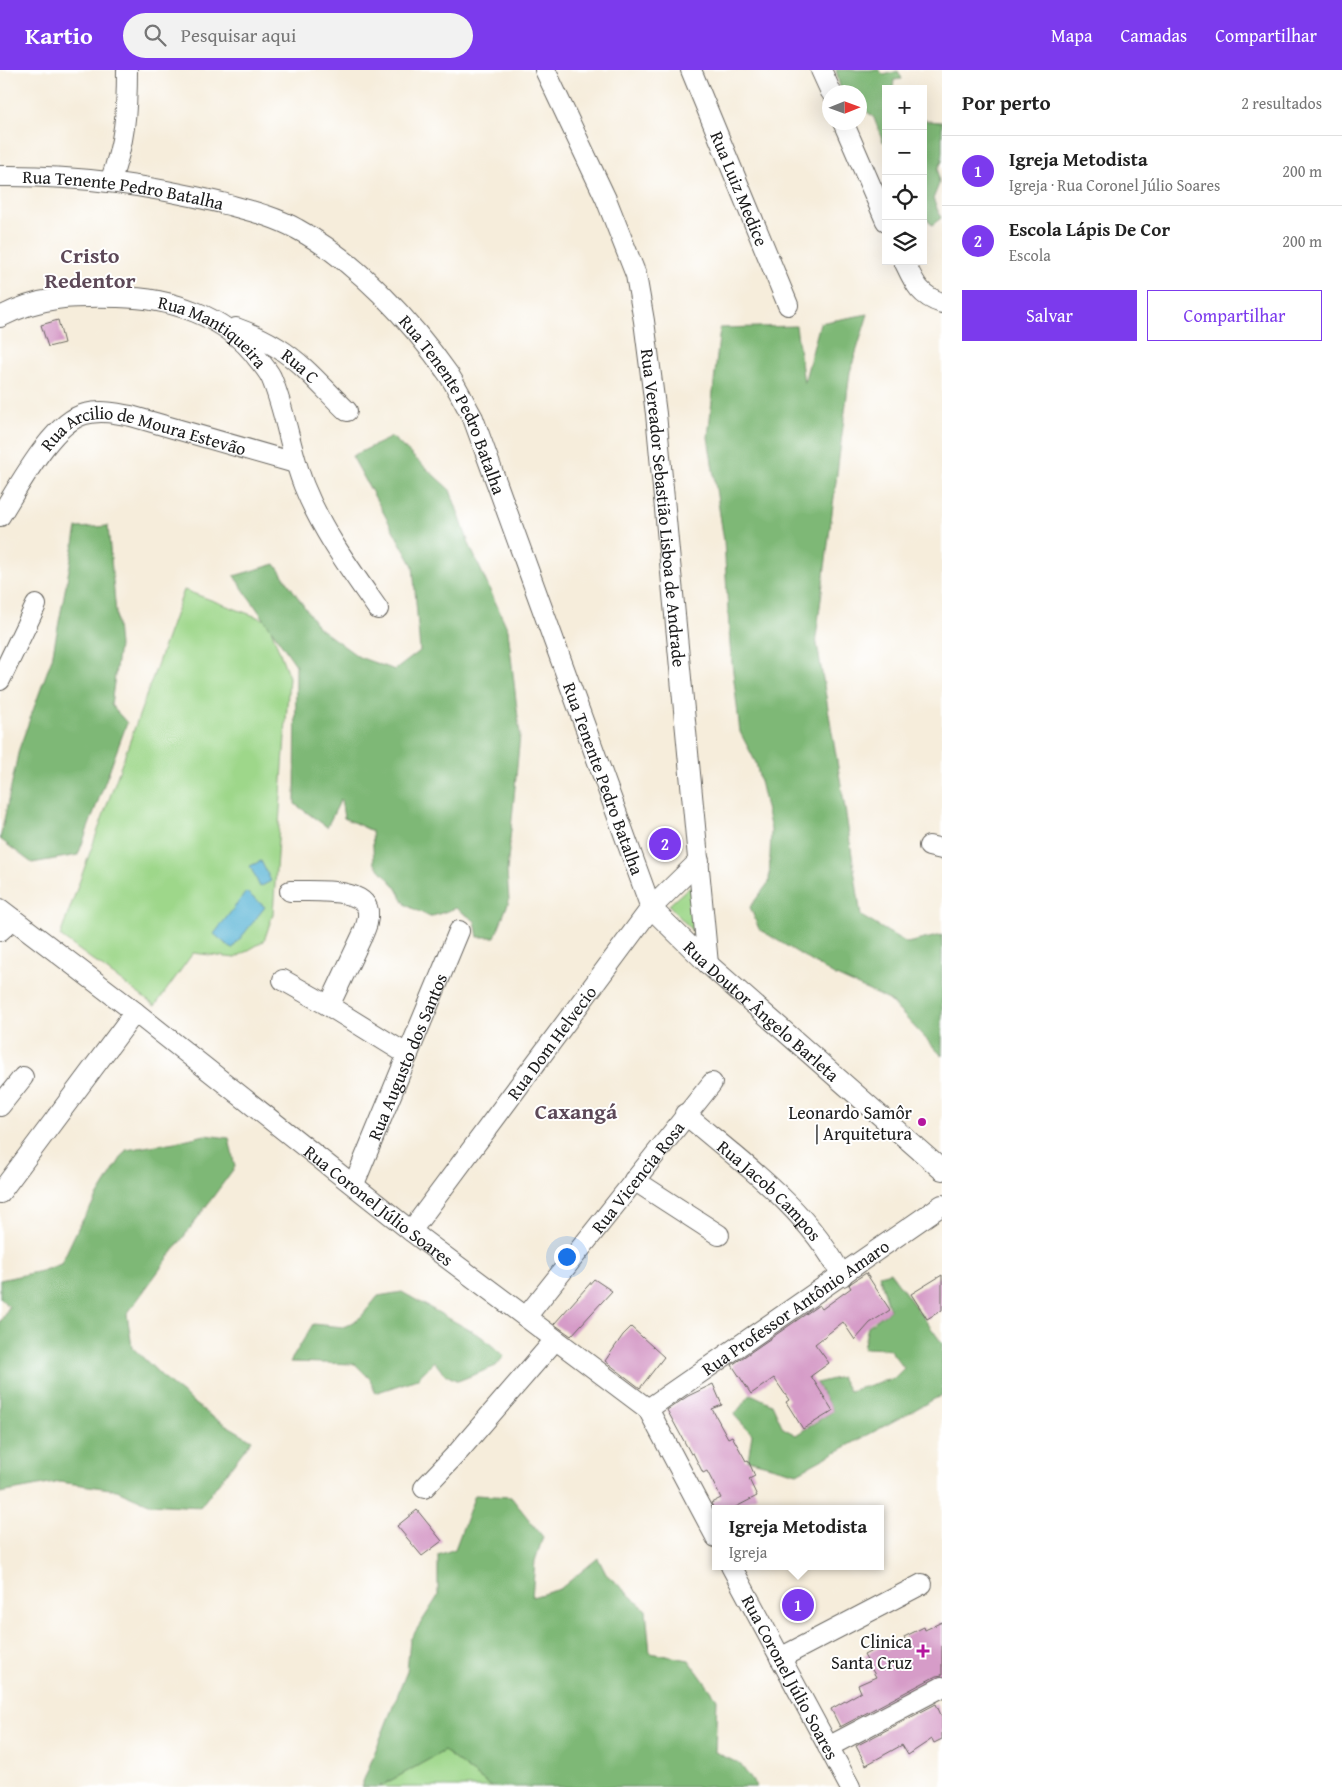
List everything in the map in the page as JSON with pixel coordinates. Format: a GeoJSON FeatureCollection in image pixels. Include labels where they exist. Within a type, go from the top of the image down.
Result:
{"type":"FeatureCollection","features":[{"type":"Feature","properties":{"kind":"street"},"geometry":{"type":"LineString","coordinates":[[110,182],[124,135],[127,106],[127,70]]}},
{"type":"Feature","properties":{"kind":"street","name":"Rua Vereador Sebastião Lisboa de Andrade"},"geometry":{"type":"LineString","coordinates":[[545,70],[606,199],[636,275],[656,414],[708,964]]}},
{"type":"Feature","properties":{"kind":"street","name":"Rua Luiz Medice"},"geometry":{"type":"LineString","coordinates":[[691,70],[788,305]]}},
{"type":"Feature","properties":{"kind":"street"},"geometry":{"type":"LineString","coordinates":[[822,70],[828,85]]}},
{"type":"Feature","properties":{"kind":"street"},"geometry":{"type":"LineString","coordinates":[[847,130],[886,220]]}},
{"type":"Feature","properties":{"kind":"street","name":"Rua Tenente Pedro Batalha"},"geometry":{"type":"LineString","coordinates":[[0,176],[32,176],[110,182],[194,196],[251,211],[296,228],[325,247],[370,283],[412,328],[449,376],[476,427],[651,908]]}},
{"type":"Feature","properties":{"kind":"street"},"geometry":{"type":"LineString","coordinates":[[906,265],[920,291],[929,299],[942,303]]}},
{"type":"Feature","properties":{"kind":"street","name":"Rua Mantiqueira"},"geometry":{"type":"LineString","coordinates":[[0,317],[19,307],[46,299],[89,296],[142,298],[180,306],[218,321],[252,350],[270,375],[284,411],[295,463],[319,518],[340,555],[378,609]]}},
{"type":"Feature","properties":{"kind":"street","name":"Rua C"},"geometry":{"type":"LineString","coordinates":[[218,321],[279,348],[306,370],[346,411]]}},
{"type":"Feature","properties":{"kind":"street","name":"Rua Arcilio de Moura Estevão"},"geometry":{"type":"LineString","coordinates":[[0,516],[54,436],[68,422],[85,414],[106,412],[131,416],[295,463]]}},
{"type":"Feature","properties":{"kind":"street"},"geometry":{"type":"LineString","coordinates":[[0,680],[36,605]]}},
{"type":"Feature","properties":{"kind":"street","name":"Rua Dom Helvecio"},"geometry":{"type":"LineString","coordinates":[[411,1230],[651,908],[699,861]]}},
{"type":"Feature","properties":{"kind":"street"},"geometry":{"type":"LineString","coordinates":[[290,891],[336,892],[351,895],[365,903],[368,911],[368,922],[329,1006]]}},
{"type":"Feature","properties":{"kind":"street","name":"Rua Doutor Ângelo Barleta"},"geometry":{"type":"LineString","coordinates":[[651,908],[708,964],[942,1170]]}},
{"type":"Feature","properties":{"kind":"street","name":"Rua Coronel Júlio Soares"},"geometry":{"type":"LineString","coordinates":[[4,920],[135,1012],[411,1230],[648,1409],[712,1529]]}},
{"type":"Feature","properties":{"kind":"street","name":"Rua Augusto dos Santos"},"geometry":{"type":"LineString","coordinates":[[354,1184],[458,931]]}},
{"type":"Feature","properties":{"kind":"street"},"geometry":{"type":"LineString","coordinates":[[283,980],[408,1055]]}},
{"type":"Feature","properties":{"kind":"street"},"geometry":{"type":"LineString","coordinates":[[0,1193],[135,1012]]}},
{"type":"Feature","properties":{"kind":"street"},"geometry":{"type":"LineString","coordinates":[[0,1106],[23,1077]]}},
{"type":"Feature","properties":{"kind":"street","name":"Rua Vicencia Rosa"},"geometry":{"type":"LineString","coordinates":[[526,1317],[685,1114],[712,1083]]}},
{"type":"Feature","properties":{"kind":"street","name":"Rua Jacob Campos"},"geometry":{"type":"LineString","coordinates":[[685,1114],[773,1190],[800,1217],[825,1247],[842,1276]]}},
{"type":"Feature","properties":{"kind":"street"},"geometry":{"type":"LineString","coordinates":[[634,1180],[719,1235]]}},
{"type":"Feature","properties":{"kind":"street","name":"Rua Professor Antônio Amaro"},"geometry":{"type":"LineString","coordinates":[[648,1409],[942,1206]]}},
{"type":"Feature","properties":{"kind":"street"},"geometry":{"type":"LineString","coordinates":[[424,1488],[459,1451],[555,1340]]}},
{"type":"Feature","properties":{"kind":"street","name":"Rua Coronel Júlio Soares"},"geometry":{"type":"LineString","coordinates":[[733,1570],[850,1787]]}},
{"type":"Feature","properties":{"kind":"street"},"geometry":{"type":"LineString","coordinates":[[780,1658],[922,1584]]}},
{"type":"Feature","properties":{"kind":"street"},"geometry":{"type":"LineString","coordinates":[[828,1747],[942,1687]]}},
{"type":"Feature","properties":{"kind":"green space"},"geometry":{"type":"Polygon","coordinates":[[[836,70],[879,70],[884,75],[898,71],[902,79],[894,80],[893,85],[882,85],[882,139],[874,118],[867,112],[867,85],[839,85],[836,70]]]}},
{"type":"Feature","properties":{"kind":"green space"},"geometry":{"type":"Polygon","coordinates":[[[927,121],[942,122],[942,161],[938,169],[939,184],[933,199],[941,218],[932,225],[927,218],[927,121]]]}},
{"type":"Feature","properties":{"kind":"green space"},"geometry":{"type":"Polygon","coordinates":[[[868,314],[850,372],[816,638],[861,916],[907,943],[942,935],[942,1056],[889,1000],[834,975],[759,929],[750,907],[769,882],[771,830],[756,763],[740,732],[730,646],[724,541],[708,437],[720,328],[796,326],[804,383],[820,323],[868,314]]]}},
{"type":"Feature","properties":{"kind":"green space"},"geometry":{"type":"Polygon","coordinates":[[[392,437],[450,490],[470,546],[508,630],[520,735],[507,871],[509,901],[495,937],[478,937],[475,921],[456,908],[430,917],[406,905],[396,887],[374,863],[372,831],[344,818],[341,799],[327,827],[295,804],[296,665],[234,576],[275,564],[319,628],[359,657],[395,670],[420,651],[413,566],[352,456],[392,437]]]}},
{"type":"Feature","properties":{"kind":"green space"},"geometry":{"type":"Polygon","coordinates":[[[108,526],[119,646],[111,705],[127,723],[78,855],[32,863],[0,839],[19,749],[52,658],[77,528],[108,526]]]}},
{"type":"Feature","properties":{"kind":"green space"},"geometry":{"type":"Polygon","coordinates":[[[184,590],[268,621],[289,677],[273,914],[264,941],[235,958],[193,953],[155,1006],[60,936],[184,590]]]}},
{"type":"Feature","properties":{"kind":"green space"},"geometry":{"type":"Polygon","coordinates":[[[689,887],[692,887],[695,934],[669,905],[689,887]]]}},
{"type":"Feature","properties":{"kind":"green space"},"geometry":{"type":"Polygon","coordinates":[[[205,1135],[229,1138],[235,1167],[127,1314],[132,1347],[169,1383],[211,1416],[252,1440],[200,1507],[149,1504],[117,1490],[60,1482],[0,1493],[0,1322],[9,1307],[0,1298],[0,1280],[41,1271],[61,1264],[79,1226],[126,1150],[205,1135]]]}},
{"type":"Feature","properties":{"kind":"green space"},"geometry":{"type":"Polygon","coordinates":[[[890,1272],[942,1343],[942,1395],[797,1473],[748,1460],[752,1434],[734,1415],[751,1394],[772,1404],[783,1428],[796,1435],[833,1411],[816,1383],[841,1377],[849,1391],[894,1378],[904,1368],[889,1349],[863,1348],[868,1326],[890,1310],[879,1275],[890,1272]]]}},
{"type":"Feature","properties":{"kind":"green space"},"geometry":{"type":"Polygon","coordinates":[[[402,1292],[482,1337],[504,1356],[496,1366],[458,1381],[444,1374],[434,1361],[417,1379],[375,1393],[370,1379],[355,1364],[290,1362],[313,1324],[344,1327],[361,1317],[378,1296],[402,1292]]]}},
{"type":"Feature","properties":{"kind":"green space"},"geometry":{"type":"Polygon","coordinates":[[[475,1495],[511,1497],[543,1537],[535,1561],[532,1597],[560,1589],[598,1558],[606,1574],[646,1610],[650,1653],[689,1660],[717,1699],[715,1752],[740,1764],[757,1787],[491,1787],[444,1751],[379,1787],[361,1787],[407,1671],[410,1640],[438,1596],[438,1555],[455,1549],[475,1495]]]}},
{"type":"Feature","properties":{"kind":"green space"},"geometry":{"type":"Polygon","coordinates":[[[444,1751],[491,1787],[379,1787],[444,1751]]]}},
{"type":"Feature","properties":{"kind":"water"},"geometry":{"type":"Polygon","coordinates":[[[261,861],[271,881],[260,887],[250,866],[261,861]]]}},
{"type":"Feature","properties":{"kind":"water"},"geometry":{"type":"Polygon","coordinates":[[[246,892],[265,907],[232,949],[214,934],[246,892]]]}},
{"type":"Feature","properties":{"kind":"building"},"geometry":{"type":"Polygon","coordinates":[[[58,320],[64,343],[48,347],[41,325],[58,320]]]}},
{"type":"Feature","properties":{"kind":"building"},"geometry":{"type":"Polygon","coordinates":[[[866,1273],[890,1310],[870,1323],[855,1340],[843,1322],[815,1344],[829,1363],[811,1376],[833,1411],[803,1429],[786,1402],[789,1400],[774,1378],[751,1394],[732,1365],[819,1305],[822,1309],[851,1288],[849,1285],[851,1283],[866,1273]]]}},
{"type":"Feature","properties":{"kind":"building"},"geometry":{"type":"Polygon","coordinates":[[[942,1275],[942,1310],[927,1319],[911,1294],[942,1275]]]}},
{"type":"Feature","properties":{"kind":"building"},"geometry":{"type":"Polygon","coordinates":[[[594,1279],[612,1291],[571,1336],[554,1324],[594,1279]]]}},
{"type":"Feature","properties":{"kind":"building"},"geometry":{"type":"Polygon","coordinates":[[[631,1327],[664,1357],[640,1388],[605,1361],[631,1327]]]}},
{"type":"Feature","properties":{"kind":"building"},"geometry":{"type":"Polygon","coordinates":[[[713,1384],[722,1405],[712,1409],[728,1438],[732,1436],[746,1461],[748,1460],[755,1476],[749,1479],[757,1496],[740,1505],[712,1505],[711,1503],[721,1498],[707,1471],[703,1473],[693,1453],[691,1454],[667,1410],[688,1396],[713,1384]]]}},
{"type":"Feature","properties":{"kind":"building"},"geometry":{"type":"Polygon","coordinates":[[[417,1510],[442,1541],[422,1556],[397,1526],[417,1510]]]}},
{"type":"Feature","properties":{"kind":"building"},"geometry":{"type":"Polygon","coordinates":[[[942,1622],[942,1675],[936,1676],[840,1727],[831,1709],[861,1692],[858,1685],[876,1677],[864,1655],[884,1645],[886,1650],[906,1641],[904,1637],[924,1627],[925,1630],[942,1622]]]}},
{"type":"Feature","properties":{"kind":"building"},"geometry":{"type":"Polygon","coordinates":[[[936,1704],[942,1717],[942,1739],[934,1743],[932,1739],[908,1755],[902,1745],[866,1765],[856,1746],[936,1704]]]}},
{"type":"Feature","properties":{"kind":"place","name":"Escola Lápis De Cor"},"geometry":{"type":"Point","coordinates":[665,844]}},
{"type":"Feature","properties":{"kind":"place","name":"Leonardo Samôr | Arquitetura"},"geometry":{"type":"Point","coordinates":[922,1122]}},
{"type":"Feature","properties":{"kind":"place","name":"Igreja Metodista"},"geometry":{"type":"Point","coordinates":[798,1605]}},
{"type":"Feature","properties":{"kind":"place","name":"Clinica Santa Cruz"},"geometry":{"type":"Point","coordinates":[923,1651]}},
{"type":"Feature","properties":{"kind":"district","name":"Cristo Redentor"},"geometry":{"type":"Point","coordinates":[90,268]}},
{"type":"Feature","properties":{"kind":"district","name":"Caxangá"},"geometry":{"type":"Point","coordinates":[576,1111]}}]}
